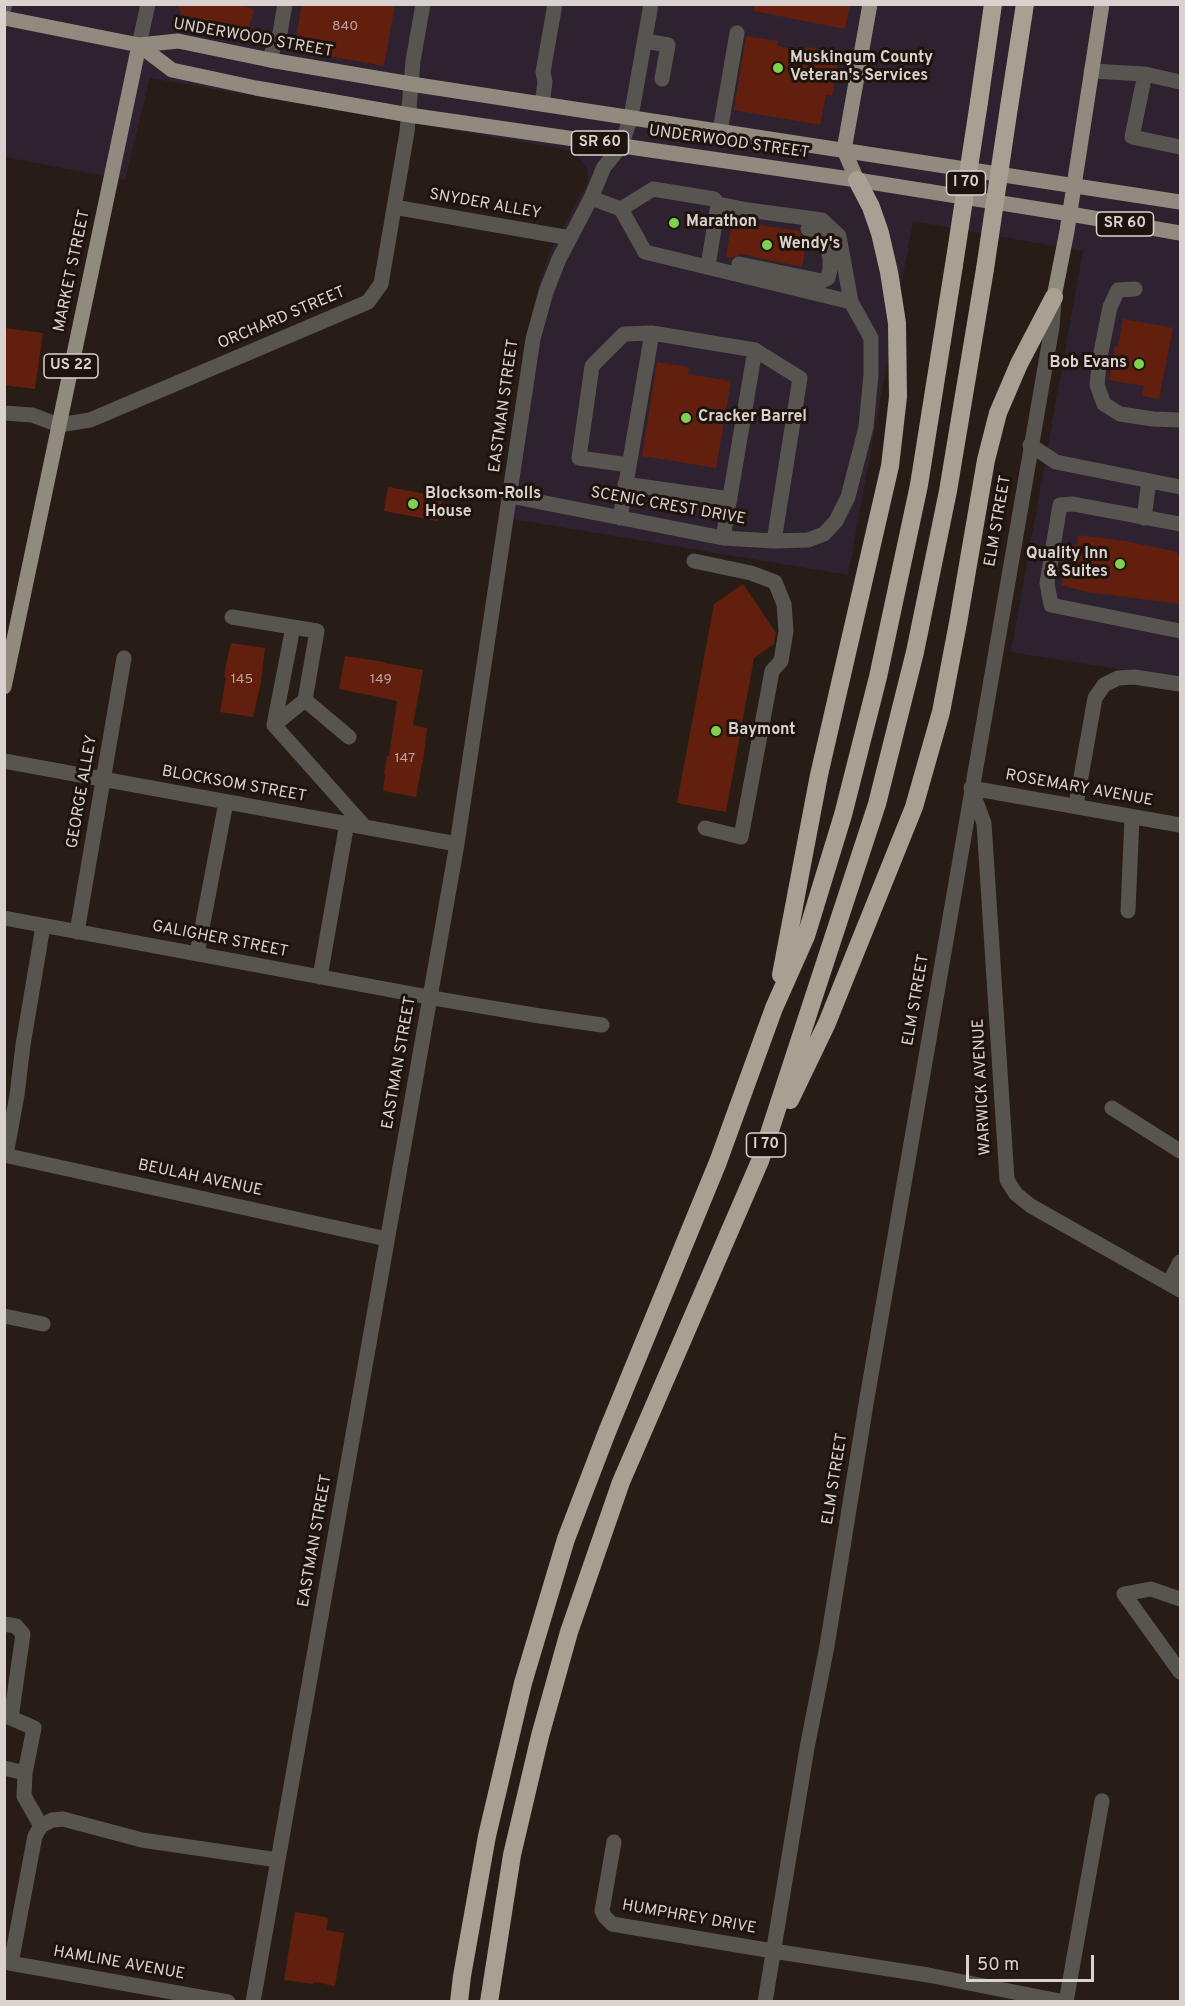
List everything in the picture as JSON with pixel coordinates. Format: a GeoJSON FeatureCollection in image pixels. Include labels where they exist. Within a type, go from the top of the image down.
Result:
{"type":"FeatureCollection","features":[{"type":"Feature","properties":{"kind":"highway","name":"I 70"},"geometry":{"type":"LineString","coordinates":[[459,2001],[487,1836],[523,1683],[566,1539],[607,1431],[718,1162],[774,1008],[809,925],[843,815],[878,677],[919,485],[993,4]]}},
{"type":"Feature","properties":{"kind":"highway","name":"I 70"},"geometry":{"type":"LineString","coordinates":[[489,2001],[512,1855],[540,1736],[569,1632],[621,1482],[760,1161],[877,804],[915,652],[948,491],[985,269],[1025,4]]}},
{"type":"Feature","properties":{"kind":"highway"},"geometry":{"type":"LineString","coordinates":[[774,1008],[819,775],[890,466],[898,397],[897,323],[889,272],[877,224],[857,180]]}},
{"type":"Feature","properties":{"kind":"highway"},"geometry":{"type":"LineString","coordinates":[[760,1161],[827,1023],[914,807],[941,712],[986,460],[998,413],[1019,364],[1054,297]]}},
{"type":"Feature","properties":{"kind":"main road"},"geometry":{"type":"LineString","coordinates":[[857,180],[844,150],[870,4]]}},
{"type":"Feature","properties":{"kind":"main road","name":"ELM STREET"},"geometry":{"type":"LineString","coordinates":[[1054,297],[1070,214],[1102,4]]}},
{"type":"Feature","properties":{"kind":"main road","name":"UNDERWOOD STREET"},"geometry":{"type":"LineString","coordinates":[[4,18],[139,45],[178,41],[270,60],[411,84],[1180,201]]}},
{"type":"Feature","properties":{"kind":"main road","name":"UNDERWOOD STREET"},"geometry":{"type":"LineString","coordinates":[[139,45],[172,70],[256,88],[409,115],[857,180],[1180,233]]}},
{"type":"Feature","properties":{"kind":"main road","name":"MARKET STREET"},"geometry":{"type":"LineString","coordinates":[[4,687],[139,45]]}},
{"type":"Feature","properties":{"kind":"street","name":"MARKET STREET"},"geometry":{"type":"LineString","coordinates":[[139,45],[148,4]]}},
{"type":"Feature","properties":{"kind":"street"},"geometry":{"type":"LineString","coordinates":[[270,60],[285,4]]}},
{"type":"Feature","properties":{"kind":"street","name":"ORCHARD STREET"},"geometry":{"type":"LineString","coordinates":[[59,425],[90,420],[368,302],[381,284],[409,115],[413,61],[423,4]]}},
{"type":"Feature","properties":{"kind":"street"},"geometry":{"type":"LineString","coordinates":[[542,104],[543,72],[555,4]]}},
{"type":"Feature","properties":{"kind":"street","name":"EASTMAN STREET"},"geometry":{"type":"LineString","coordinates":[[253,2001],[457,844],[533,339],[546,292],[559,259],[591,198],[604,167],[621,146],[631,117],[651,4]]}},
{"type":"Feature","properties":{"kind":"street"},"geometry":{"type":"LineString","coordinates":[[720,131],[736,33]]}},
{"type":"Feature","properties":{"kind":"street"},"geometry":{"type":"LineString","coordinates":[[645,41],[668,45],[662,79]]}},
{"type":"Feature","properties":{"kind":"street"},"geometry":{"type":"LineString","coordinates":[[1091,70],[1145,74],[1180,82]]}},
{"type":"Feature","properties":{"kind":"street"},"geometry":{"type":"LineString","coordinates":[[1145,74],[1132,137],[1180,147]]}},
{"type":"Feature","properties":{"kind":"street"},"geometry":{"type":"LineString","coordinates":[[591,198],[621,209],[645,252],[822,281],[828,278],[830,258],[825,238],[816,230],[772,224],[748,210],[718,204],[714,199],[653,189],[621,209]]}},
{"type":"Feature","properties":{"kind":"street"},"geometry":{"type":"LineString","coordinates":[[709,262],[718,204]]}},
{"type":"Feature","properties":{"kind":"street","name":"SNYDER ALLEY"},"geometry":{"type":"LineString","coordinates":[[394,207],[570,238]]}},
{"type":"Feature","properties":{"kind":"street","name":"SCENIC CREST DRIVE"},"geometry":{"type":"LineString","coordinates":[[510,496],[723,538],[808,540],[824,534],[836,521],[848,497],[866,427],[871,375],[871,338],[851,302],[839,236],[822,220],[748,210]]}},
{"type":"Feature","properties":{"kind":"street"},"geometry":{"type":"LineString","coordinates":[[709,262],[851,302]]}},
{"type":"Feature","properties":{"kind":"street"},"geometry":{"type":"LineString","coordinates":[[1135,289],[1118,290],[1110,307],[1097,385],[1104,404],[1120,414],[1180,420]]}},
{"type":"Feature","properties":{"kind":"street","name":"ELM STREET"},"geometry":{"type":"LineString","coordinates":[[765,2001],[971,788],[1052,327],[1054,297]]}},
{"type":"Feature","properties":{"kind":"street"},"geometry":{"type":"LineString","coordinates":[[629,465],[579,458],[592,366],[624,334],[652,333],[755,350],[801,378],[774,541]]}},
{"type":"Feature","properties":{"kind":"street"},"geometry":{"type":"LineString","coordinates":[[620,518],[652,333]]}},
{"type":"Feature","properties":{"kind":"street"},"geometry":{"type":"LineString","coordinates":[[723,538],[755,350]]}},
{"type":"Feature","properties":{"kind":"street"},"geometry":{"type":"LineString","coordinates":[[4,413],[32,415],[59,425]]}},
{"type":"Feature","properties":{"kind":"street"},"geometry":{"type":"LineString","coordinates":[[1030,444],[1056,462],[1180,487]]}},
{"type":"Feature","properties":{"kind":"street"},"geometry":{"type":"LineString","coordinates":[[1144,518],[1149,481]]}},
{"type":"Feature","properties":{"kind":"street"},"geometry":{"type":"LineString","coordinates":[[625,484],[730,499]]}},
{"type":"Feature","properties":{"kind":"street"},"geometry":{"type":"LineString","coordinates":[[1180,524],[1073,504],[1060,506],[1047,583],[1051,605],[1180,631]]}},
{"type":"Feature","properties":{"kind":"street"},"geometry":{"type":"LineString","coordinates":[[694,561],[751,573],[776,582],[783,604],[786,631],[781,661],[772,671],[741,837],[705,828]]}},
{"type":"Feature","properties":{"kind":"street"},"geometry":{"type":"LineString","coordinates":[[232,617],[317,631],[306,700],[274,725]]}},
{"type":"Feature","properties":{"kind":"street"},"geometry":{"type":"LineString","coordinates":[[274,725],[293,627]]}},
{"type":"Feature","properties":{"kind":"street","name":"GEORGE ALLEY"},"geometry":{"type":"LineString","coordinates":[[77,932],[124,658]]}},
{"type":"Feature","properties":{"kind":"street"},"geometry":{"type":"LineString","coordinates":[[1076,805],[1095,698],[1104,685],[1118,678],[1134,677],[1180,684]]}},
{"type":"Feature","properties":{"kind":"street"},"geometry":{"type":"LineString","coordinates":[[306,700],[349,737]]}},
{"type":"Feature","properties":{"kind":"street"},"geometry":{"type":"LineString","coordinates":[[274,725],[364,826]]}},
{"type":"Feature","properties":{"kind":"street","name":"BLOCKSOM STREET"},"geometry":{"type":"LineString","coordinates":[[4,761],[457,844]]}},
{"type":"Feature","properties":{"kind":"street","name":"ROSEMARY AVENUE"},"geometry":{"type":"LineString","coordinates":[[971,788],[1180,825]]}},
{"type":"Feature","properties":{"kind":"street","name":"WARWICK AVENUE"},"geometry":{"type":"LineString","coordinates":[[971,788],[984,824],[1007,1180],[1016,1194],[1031,1206],[1174,1286]]}},
{"type":"Feature","properties":{"kind":"street"},"geometry":{"type":"LineString","coordinates":[[197,954],[226,802]]}},
{"type":"Feature","properties":{"kind":"street"},"geometry":{"type":"LineString","coordinates":[[1128,911],[1132,817]]}},
{"type":"Feature","properties":{"kind":"street"},"geometry":{"type":"LineString","coordinates":[[320,977],[347,823]]}},
{"type":"Feature","properties":{"kind":"street","name":"GALIGHER STREET"},"geometry":{"type":"LineString","coordinates":[[4,918],[529,1015],[602,1024]]}},
{"type":"Feature","properties":{"kind":"street"},"geometry":{"type":"LineString","coordinates":[[5,1155],[17,1095],[43,926]]}},
{"type":"Feature","properties":{"kind":"street"},"geometry":{"type":"LineString","coordinates":[[1112,1108],[1180,1151]]}},
{"type":"Feature","properties":{"kind":"street","name":"BEULAH AVENUE"},"geometry":{"type":"LineString","coordinates":[[5,1155],[387,1239]]}},
{"type":"Feature","properties":{"kind":"street"},"geometry":{"type":"LineString","coordinates":[[1174,1286],[1180,1262]]}},
{"type":"Feature","properties":{"kind":"street"},"geometry":{"type":"LineString","coordinates":[[4,1316],[43,1324]]}},
{"type":"Feature","properties":{"kind":"street"},"geometry":{"type":"LineString","coordinates":[[1180,1599],[1151,1589],[1124,1594],[1180,1672]]}},
{"type":"Feature","properties":{"kind":"street"},"geometry":{"type":"LineString","coordinates":[[4,1624],[16,1626],[23,1634],[11,1718],[34,1728],[25,1773],[24,1796],[41,1826]]}},
{"type":"Feature","properties":{"kind":"street"},"geometry":{"type":"LineString","coordinates":[[4,1768],[25,1773]]}},
{"type":"Feature","properties":{"kind":"street"},"geometry":{"type":"LineString","coordinates":[[1065,2001],[1102,1800]]}},
{"type":"Feature","properties":{"kind":"street"},"geometry":{"type":"LineString","coordinates":[[8,1963],[35,1836],[41,1826],[52,1820],[63,1819],[142,1840],[278,1860]]}},
{"type":"Feature","properties":{"kind":"street","name":"HUMPHREY DRIVE"},"geometry":{"type":"LineString","coordinates":[[614,1842],[602,1911],[612,1924],[928,1975],[1065,2001]]}},
{"type":"Feature","properties":{"kind":"street","name":"HAMLINE AVENUE"},"geometry":{"type":"LineString","coordinates":[[8,1963],[228,2001]]}},
{"type":"Feature","properties":{"kind":"shaded area"},"geometry":{"type":"Polygon","coordinates":[[[4,5],[1180,5],[1180,679],[1011,652],[1083,251],[913,221],[848,575],[500,517],[539,285],[550,252],[588,182],[587,168],[574,151],[150,78],[125,180],[5,157],[4,5]]]}},
{"type":"Feature","properties":{"kind":"building"},"geometry":{"type":"Polygon","coordinates":[[[177,4],[236,4],[254,9],[247,35],[185,21],[177,4]]]}},
{"type":"Feature","properties":{"kind":"building"},"geometry":{"type":"Polygon","coordinates":[[[302,4],[395,4],[384,66],[294,50],[302,4]]]}},
{"type":"Feature","properties":{"kind":"building"},"geometry":{"type":"Polygon","coordinates":[[[754,4],[850,4],[845,29],[754,11],[754,4]]]}},
{"type":"Feature","properties":{"kind":"building"},"geometry":{"type":"Polygon","coordinates":[[[746,36],[778,41],[777,46],[804,51],[807,47],[839,52],[832,96],[826,95],[820,125],[734,110],[746,36]]]}},
{"type":"Feature","properties":{"kind":"building","name":"Wendy's"},"geometry":{"type":"Polygon","coordinates":[[[732,221],[799,231],[807,239],[802,267],[741,254],[732,258],[726,257],[732,221]]]}},
{"type":"Feature","properties":{"kind":"building","name":"Bob Evans"},"geometry":{"type":"Polygon","coordinates":[[[1123,319],[1173,328],[1159,399],[1142,396],[1144,386],[1109,380],[1123,319]]]}},
{"type":"Feature","properties":{"kind":"building"},"geometry":{"type":"Polygon","coordinates":[[[4,328],[43,333],[35,389],[4,385],[4,328]]]}},
{"type":"Feature","properties":{"kind":"building","name":"Cracker Barrel"},"geometry":{"type":"Polygon","coordinates":[[[657,362],[689,367],[688,374],[731,381],[716,468],[642,456],[657,362]]]}},
{"type":"Feature","properties":{"kind":"building","name":"Blocksom-Rolls House"},"geometry":{"type":"Polygon","coordinates":[[[388,487],[442,497],[438,521],[384,511],[388,487]]]}},
{"type":"Feature","properties":{"kind":"building","name":"Quality Inn & Suites"},"geometry":{"type":"Polygon","coordinates":[[[1078,535],[1125,541],[1178,552],[1177,555],[1180,556],[1180,604],[1087,592],[1061,585],[1063,574],[1059,573],[1064,543],[1077,545],[1078,535]]]}},
{"type":"Feature","properties":{"kind":"building","name":"Baymont"},"geometry":{"type":"Polygon","coordinates":[[[743,584],[776,633],[774,644],[754,658],[726,812],[677,803],[714,604],[743,584]]]}},
{"type":"Feature","properties":{"kind":"building"},"geometry":{"type":"Polygon","coordinates":[[[231,643],[265,648],[261,682],[253,717],[220,712],[231,643]]]}},
{"type":"Feature","properties":{"kind":"building"},"geometry":{"type":"Polygon","coordinates":[[[345,656],[423,670],[413,725],[427,728],[416,797],[383,791],[397,701],[339,689],[345,656]]]}},
{"type":"Feature","properties":{"kind":"building"},"geometry":{"type":"Polygon","coordinates":[[[295,1912],[325,1917],[328,1919],[326,1930],[344,1933],[335,1986],[284,1980],[295,1912]]]}},
{"type":"Feature","properties":{"kind":"place","name":"Muskingum County Veteran's Services"},"geometry":{"type":"Point","coordinates":[778,68]}},
{"type":"Feature","properties":{"kind":"place","name":"Marathon"},"geometry":{"type":"Point","coordinates":[674,223]}},
{"type":"Feature","properties":{"kind":"place","name":"Wendy's"},"geometry":{"type":"Point","coordinates":[767,245]}},
{"type":"Feature","properties":{"kind":"place","name":"Bob Evans"},"geometry":{"type":"Point","coordinates":[1139,364]}},
{"type":"Feature","properties":{"kind":"place","name":"Cracker Barrel"},"geometry":{"type":"Point","coordinates":[686,418]}},
{"type":"Feature","properties":{"kind":"place","name":"Blocksom-Rolls House"},"geometry":{"type":"Point","coordinates":[413,504]}},
{"type":"Feature","properties":{"kind":"place","name":"Quality Inn & Suites"},"geometry":{"type":"Point","coordinates":[1120,564]}},
{"type":"Feature","properties":{"kind":"place","name":"Baymont"},"geometry":{"type":"Point","coordinates":[716,731]}}]}
